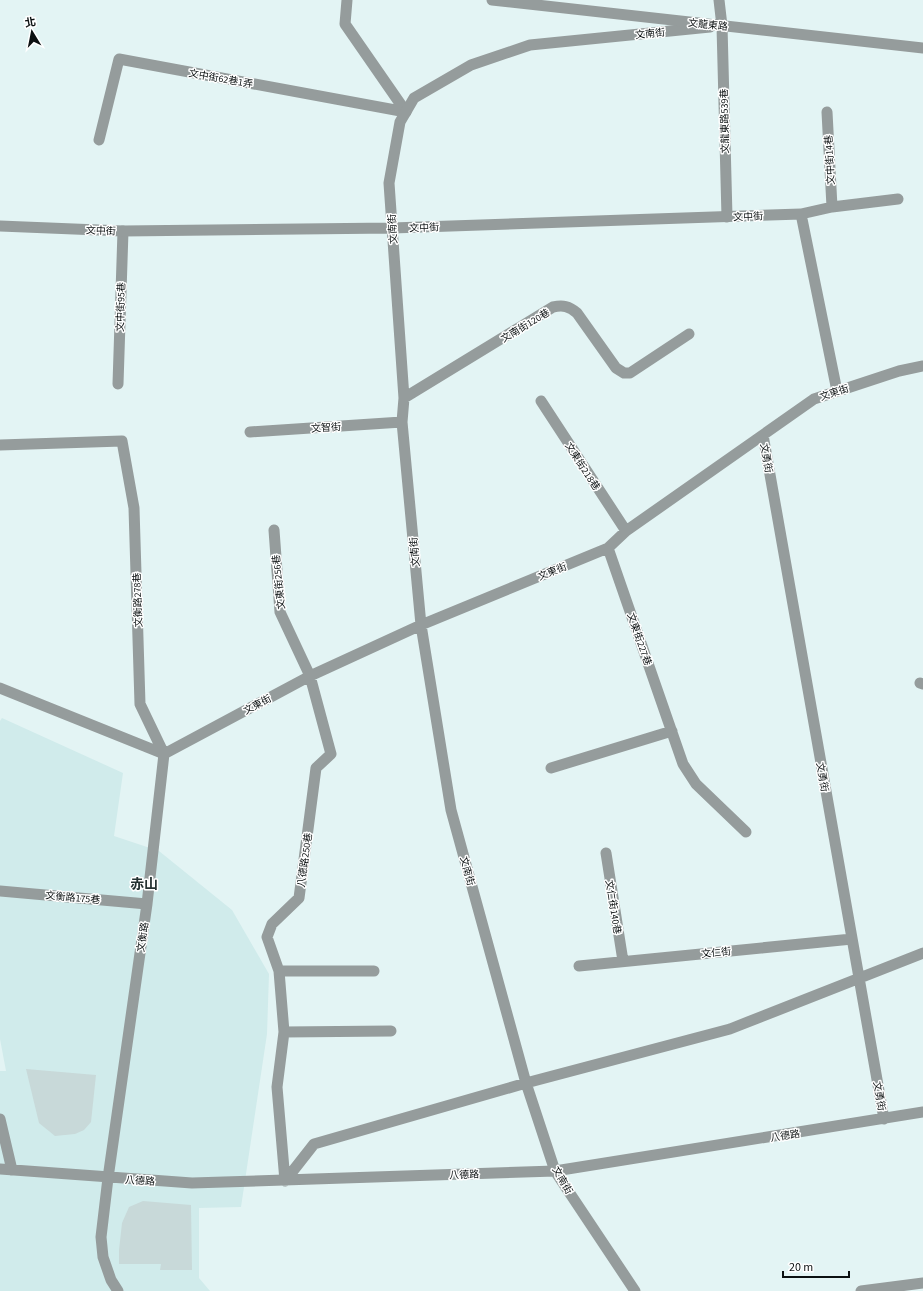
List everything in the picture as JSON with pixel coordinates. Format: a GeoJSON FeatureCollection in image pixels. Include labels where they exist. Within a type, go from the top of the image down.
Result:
{"type":"FeatureCollection","features":[{"type":"Feature","properties":{"kind":"street"},"geometry":{"type":"LineString","coordinates":[[347,0],[345,24],[406,112]]}},
{"type":"Feature","properties":{"kind":"street","name":"文龍東路"},"geometry":{"type":"LineString","coordinates":[[492,0],[923,48]]}},
{"type":"Feature","properties":{"kind":"street","name":"文龍東路539巷"},"geometry":{"type":"LineString","coordinates":[[719,0],[722,26],[726,217]]}},
{"type":"Feature","properties":{"kind":"street","name":"文南街"},"geometry":{"type":"LineString","coordinates":[[635,1291],[555,1170],[526,1083],[451,810],[420,625],[402,422],[404,398],[389,183],[400,122],[414,98],[471,65],[530,45],[722,26]]}},
{"type":"Feature","properties":{"kind":"street","name":"文中街62巷1弄"},"geometry":{"type":"LineString","coordinates":[[99,140],[119,59],[406,112]]}},
{"type":"Feature","properties":{"kind":"street","name":"文中街14巷"},"geometry":{"type":"LineString","coordinates":[[827,112],[832,207]]}},
{"type":"Feature","properties":{"kind":"street","name":"文中街"},"geometry":{"type":"LineString","coordinates":[[0,226],[123,231],[392,228],[801,214],[832,207],[898,198]]}},
{"type":"Feature","properties":{"kind":"street"},"geometry":{"type":"LineString","coordinates":[[801,214],[837,391]]}},
{"type":"Feature","properties":{"kind":"street","name":"文中街95巷"},"geometry":{"type":"LineString","coordinates":[[118,384],[123,231]]}},
{"type":"Feature","properties":{"kind":"street","name":"文南街120巷"},"geometry":{"type":"LineString","coordinates":[[404,398],[553,307],[566,307],[577,313],[616,368],[624,373],[630,373],[689,334]]}},
{"type":"Feature","properties":{"kind":"street","name":"文東街"},"geometry":{"type":"LineString","coordinates":[[164,754],[310,676],[420,625],[608,548],[626,531],[814,399],[899,371],[923,366]]}},
{"type":"Feature","properties":{"kind":"street","name":"文東街218巷"},"geometry":{"type":"LineString","coordinates":[[541,401],[626,531]]}},
{"type":"Feature","properties":{"kind":"street","name":"文智街"},"geometry":{"type":"LineString","coordinates":[[250,432],[402,422]]}},
{"type":"Feature","properties":{"kind":"street","name":"文勇街"},"geometry":{"type":"LineString","coordinates":[[763,435],[884,1119]]}},
{"type":"Feature","properties":{"kind":"street","name":"文衡路278巷"},"geometry":{"type":"LineString","coordinates":[[0,445],[122,441],[134,508],[140,704],[164,754]]}},
{"type":"Feature","properties":{"kind":"street","name":"文東街256巷"},"geometry":{"type":"LineString","coordinates":[[274,530],[280,612],[310,676]]}},
{"type":"Feature","properties":{"kind":"street","name":"文東街227巷"},"geometry":{"type":"LineString","coordinates":[[608,548],[683,764],[696,784],[746,832]]}},
{"type":"Feature","properties":{"kind":"street","name":"八德路250巷"},"geometry":{"type":"LineString","coordinates":[[285,1181],[277,1087],[284,1032],[279,971],[267,937],[272,924],[299,898],[316,768],[331,754],[310,676]]}},
{"type":"Feature","properties":{"kind":"street"},"geometry":{"type":"LineString","coordinates":[[0,688],[164,754]]}},
{"type":"Feature","properties":{"kind":"street"},"geometry":{"type":"LineString","coordinates":[[551,768],[672,731]]}},
{"type":"Feature","properties":{"kind":"street","name":"文衡路"},"geometry":{"type":"LineString","coordinates":[[118,1291],[103,1257],[101,1237],[147,904],[164,754]]}},
{"type":"Feature","properties":{"kind":"street","name":"文仁街140巷"},"geometry":{"type":"LineString","coordinates":[[606,853],[623,961]]}},
{"type":"Feature","properties":{"kind":"street","name":"文衡路175巷"},"geometry":{"type":"LineString","coordinates":[[0,891],[147,904]]}},
{"type":"Feature","properties":{"kind":"street","name":"文仁街"},"geometry":{"type":"LineString","coordinates":[[579,966],[852,939]]}},
{"type":"Feature","properties":{"kind":"street"},"geometry":{"type":"LineString","coordinates":[[285,1181],[314,1144],[526,1083],[730,1029],[923,953]]}},
{"type":"Feature","properties":{"kind":"street"},"geometry":{"type":"LineString","coordinates":[[279,971],[374,971]]}},
{"type":"Feature","properties":{"kind":"street"},"geometry":{"type":"LineString","coordinates":[[284,1032],[391,1031]]}},
{"type":"Feature","properties":{"kind":"street","name":"八德路"},"geometry":{"type":"LineString","coordinates":[[0,1169],[192,1183],[285,1181],[555,1170],[923,1112]]}},
{"type":"Feature","properties":{"kind":"street"},"geometry":{"type":"LineString","coordinates":[[0,1118],[12,1170]]}},
{"type":"Feature","properties":{"kind":"street"},"geometry":{"type":"LineString","coordinates":[[868,1291],[923,1283]]}},
{"type":"Feature","properties":{"kind":"shaded area"},"geometry":{"type":"Polygon","coordinates":[[[2,718],[123,773],[114,836],[159,851],[232,910],[269,974],[267,1034],[241,1207],[199,1208],[199,1278],[210,1291],[0,1291],[0,1071],[6,1071],[0,1039],[0,721],[2,718]]]}},
{"type":"Feature","properties":{"kind":"building"},"geometry":{"type":"Polygon","coordinates":[[[26,1069],[96,1075],[91,1122],[84,1130],[75,1134],[55,1136],[39,1123],[26,1069]]]}},
{"type":"Feature","properties":{"kind":"building"},"geometry":{"type":"Polygon","coordinates":[[[143,1201],[191,1205],[192,1270],[160,1270],[161,1264],[119,1264],[122,1223],[129,1207],[143,1201]]]}},
{"type":"Feature","properties":{"kind":"district","name":"赤山"},"geometry":{"type":"Point","coordinates":[144,884]}}]}
